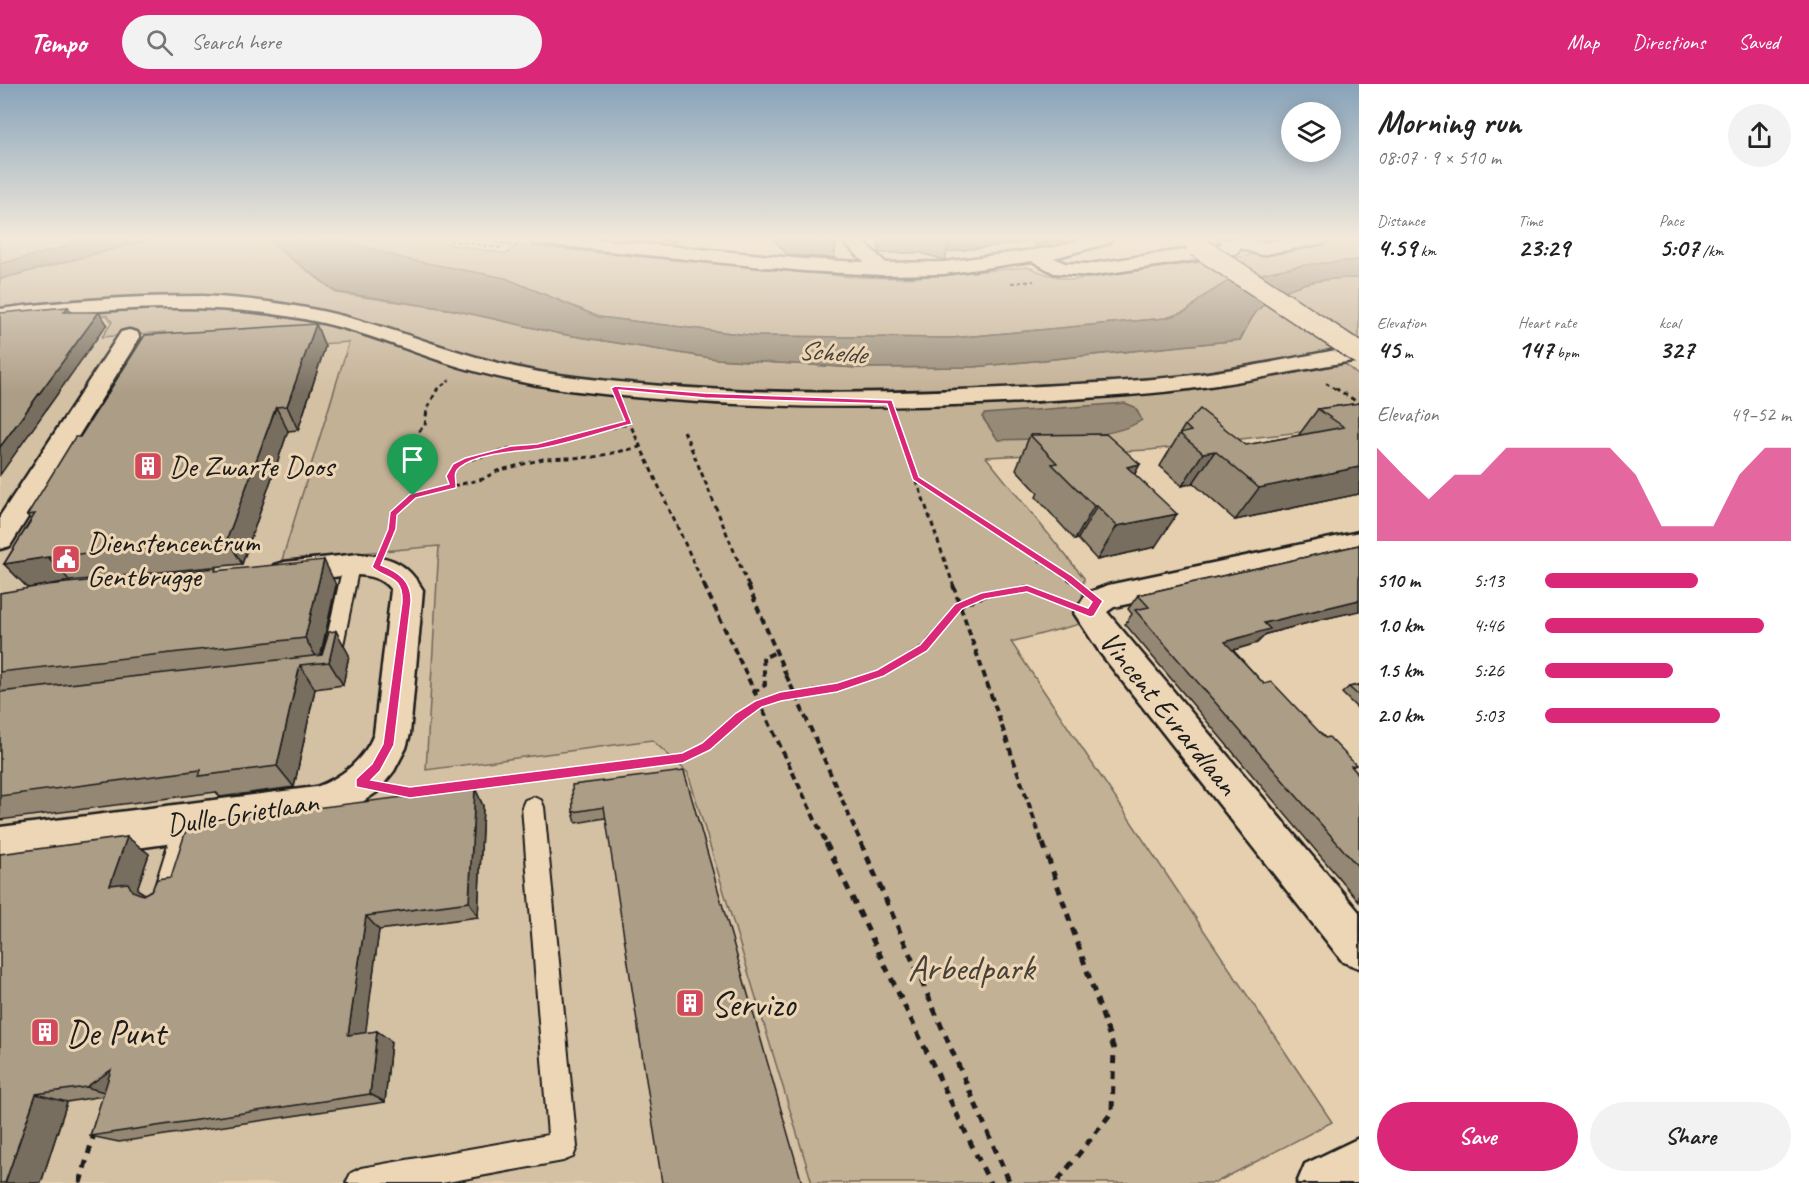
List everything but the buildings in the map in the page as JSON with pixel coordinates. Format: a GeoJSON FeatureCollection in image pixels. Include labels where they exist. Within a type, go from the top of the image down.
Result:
{"type":"FeatureCollection","features":[{"type":"Feature","properties":{"kind":"street"},"geometry":{"type":"LineString","coordinates":[[1263,290],[1359,353]]}},
{"type":"Feature","properties":{"kind":"street"},"geometry":{"type":"LineString","coordinates":[[0,315],[50,309],[150,304],[219,304],[279,309],[343,322],[489,368],[549,380],[705,395],[890,402],[1153,387],[1273,370],[1359,353]]}},
{"type":"Feature","properties":{"kind":"street"},"geometry":{"type":"LineString","coordinates":[[0,539],[129,338]]}},
{"type":"Feature","properties":{"kind":"street","name":"Vincent Evrardlaan"},"geometry":{"type":"LineString","coordinates":[[1359,542],[1129,592],[1094,607],[1113,645],[1359,946]]}},
{"type":"Feature","properties":{"kind":"street"},"geometry":{"type":"LineString","coordinates":[[258,576],[363,566]]}},
{"type":"Feature","properties":{"kind":"street","name":"Dulle-Grietlaan"},"geometry":{"type":"LineString","coordinates":[[0,847],[316,805],[333,799],[360,783],[376,767],[389,745],[407,602],[407,590],[396,575],[363,566]]}},
{"type":"Feature","properties":{"kind":"street"},"geometry":{"type":"LineString","coordinates":[[1324,1183],[1359,1164]]}},
{"type":"Feature","properties":{"kind":"lane"},"geometry":{"type":"LineString","coordinates":[[329,671],[363,566]]}},
{"type":"Feature","properties":{"kind":"lane"},"geometry":{"type":"LineString","coordinates":[[361,1183],[563,1147],[533,807]]}},
{"type":"Feature","properties":{"kind":"lane"},"geometry":{"type":"LineString","coordinates":[[164,896],[186,822]]}},
{"type":"Feature","properties":{"kind":"path"},"geometry":{"type":"LineString","coordinates":[[413,496],[418,457],[414,439],[417,432],[425,426],[427,410],[436,390],[449,382],[462,359]]}},
{"type":"Feature","properties":{"kind":"path"},"geometry":{"type":"LineString","coordinates":[[615,388],[753,693],[990,1183]]}},
{"type":"Feature","properties":{"kind":"path"},"geometry":{"type":"LineString","coordinates":[[890,402],[958,606],[1114,1049],[1112,1112],[1056,1183]]}},
{"type":"Feature","properties":{"kind":"path"},"geometry":{"type":"LineString","coordinates":[[453,486],[450,476],[455,466],[468,460],[511,449],[537,447],[629,423]]}},
{"type":"Feature","properties":{"kind":"path"},"geometry":{"type":"LineString","coordinates":[[684,431],[776,652],[1010,1183]]}},
{"type":"Feature","properties":{"kind":"path"},"geometry":{"type":"LineString","coordinates":[[363,566],[392,529],[393,514],[413,496],[483,479],[497,471],[543,459],[594,457],[640,447]]}},
{"type":"Feature","properties":{"kind":"path"},"geometry":{"type":"LineString","coordinates":[[915,479],[1068,578],[1094,607]]}},
{"type":"Feature","properties":{"kind":"path"},"geometry":{"type":"LineString","coordinates":[[360,783],[410,793],[683,758],[706,747],[740,716],[759,704],[780,696],[837,688],[881,673],[923,648],[958,606],[984,596],[1027,588],[1094,607]]}},
{"type":"Feature","properties":{"kind":"path"},"geometry":{"type":"LineString","coordinates":[[753,693],[765,685],[763,658],[776,652]]}},
{"type":"Feature","properties":{"kind":"path"},"geometry":{"type":"LineString","coordinates":[[80,1183],[95,1129]]}},
{"type":"Feature","properties":{"kind":"shaded area"},"geometry":{"type":"Polygon","coordinates":[[[107,315],[112,322],[103,337],[165,332],[153,354],[349,342],[283,559],[439,546],[426,770],[653,740],[688,773],[812,1183],[0,1183],[0,325],[107,315]]]}},
{"type":"Feature","properties":{"kind":"green space","name":"Arbedpark"},"geometry":{"type":"Polygon","coordinates":[[[0,290],[333,290],[337,293],[454,310],[561,334],[717,359],[858,368],[974,367],[1240,340],[1257,311],[1282,292],[1359,290],[1359,342],[1334,355],[1359,376],[1359,425],[1149,450],[986,457],[1084,578],[1080,624],[1011,642],[1332,1122],[1215,1183],[812,1183],[688,773],[652,740],[426,770],[439,546],[282,560],[349,342],[153,355],[165,332],[102,337],[112,322],[107,315],[0,325],[0,290]]]}},
{"type":"Feature","properties":{"kind":"green space"},"geometry":{"type":"Polygon","coordinates":[[[535,290],[1220,290],[1204,296],[1187,311],[1166,318],[952,338],[756,336],[599,317],[535,290]]]}},
{"type":"Feature","properties":{"kind":"water","name":"Schelde"},"geometry":{"type":"Polygon","coordinates":[[[335,290],[535,290],[599,317],[756,336],[952,338],[1166,318],[1187,311],[1213,290],[1286,290],[1257,311],[1240,340],[974,367],[858,368],[717,359],[561,334],[454,310],[335,290]]]}},
{"type":"Feature","properties":{"kind":"water"},"geometry":{"type":"Polygon","coordinates":[[[1125,403],[1135,407],[1142,420],[1111,432],[1073,438],[998,440],[982,417],[984,414],[1125,403]]]}},
{"type":"Feature","properties":{"kind":"place","name":"De Zwarte Doos"},"geometry":{"type":"Point","coordinates":[148,466]}},
{"type":"Feature","properties":{"kind":"place","name":"Dienstencentrum Gentbrugge"},"geometry":{"type":"Point","coordinates":[66,559]}},
{"type":"Feature","properties":{"kind":"place","name":"Servizo"},"geometry":{"type":"Point","coordinates":[690,1003]}},
{"type":"Feature","properties":{"kind":"place","name":"De Punt"},"geometry":{"type":"Point","coordinates":[45,1032]}},
{"type":"Feature","properties":{"kind":"route"},"geometry":{"type":"LineString","coordinates":[[615,388],[705,395],[890,402],[915,479],[1068,578],[1098,601],[1090,613],[1027,588],[984,596],[958,606],[923,648],[881,673],[837,688],[780,696],[759,704],[740,716],[706,747],[683,758],[410,793],[360,783],[385,754],[392,734],[407,602],[407,590],[402,581],[388,570],[376,567],[392,529],[393,514],[413,496],[453,486],[450,476],[455,466],[468,460],[511,449],[537,447],[629,423],[615,388]]}}]}
